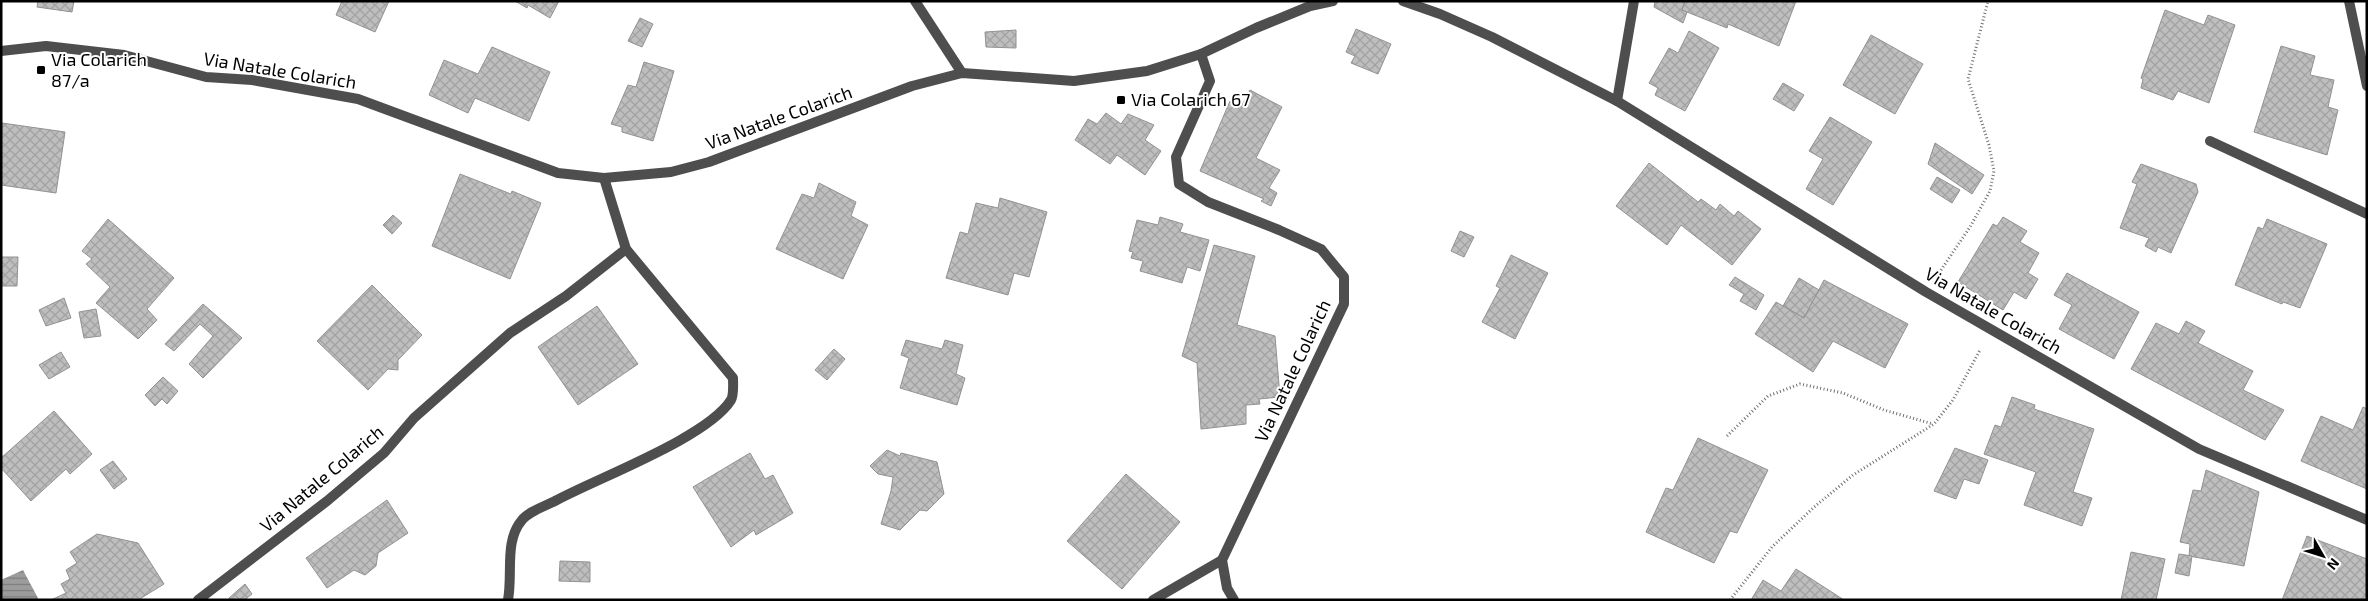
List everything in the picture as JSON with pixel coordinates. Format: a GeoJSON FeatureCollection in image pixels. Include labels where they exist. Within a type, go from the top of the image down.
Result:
{"type":"FeatureCollection","features":[{"type":"Feature","properties":{"kind":"street"},"geometry":{"type":"LineString","coordinates":[[916,1],[962,73]]}},
{"type":"Feature","properties":{"kind":"street","name":"Via Natale Colarich"},"geometry":{"type":"LineString","coordinates":[[1,51],[46,46],[124,55],[206,77],[252,80],[358,99],[558,173],[604,178],[672,172],[709,162],[912,86],[962,73],[1074,81],[1147,70],[1201,54],[1256,28],[1310,6],[1333,1]]}},
{"type":"Feature","properties":{"kind":"street","name":"Via Natale Colarich"},"geometry":{"type":"LineString","coordinates":[[1403,1],[1440,14],[1492,37],[1617,101],[1926,292],[2111,396],[2199,449],[2367,520]]}},
{"type":"Feature","properties":{"kind":"street"},"geometry":{"type":"LineString","coordinates":[[1617,101],[1634,1]]}},
{"type":"Feature","properties":{"kind":"street"},"geometry":{"type":"LineString","coordinates":[[2349,1],[2367,86]]}},
{"type":"Feature","properties":{"kind":"street","name":"Via Natale Colarich"},"geometry":{"type":"LineString","coordinates":[[1201,54],[1210,81],[1176,157],[1180,184],[1208,202],[1280,230],[1321,249],[1344,277],[1344,304],[1222,560]]}},
{"type":"Feature","properties":{"kind":"street"},"geometry":{"type":"LineString","coordinates":[[2210,142],[2367,214]]}},
{"type":"Feature","properties":{"kind":"street"},"geometry":{"type":"LineString","coordinates":[[508,600],[511,582],[510,543],[522,519],[576,490],[670,445],[717,417],[732,398],[733,378],[626,249],[604,178]]}},
{"type":"Feature","properties":{"kind":"street","name":"Via Natale Colarich"},"geometry":{"type":"LineString","coordinates":[[198,600],[327,501],[384,453],[414,418],[510,333],[566,296],[626,249]]}},
{"type":"Feature","properties":{"kind":"street"},"geometry":{"type":"LineString","coordinates":[[1153,600],[1222,560],[1227,588],[1234,600]]}},
{"type":"Feature","properties":{"kind":"path"},"geometry":{"type":"LineString","coordinates":[[1926,292],[1970,227],[1990,191],[1994,171],[1989,145],[1968,79],[1988,1]]}},
{"type":"Feature","properties":{"kind":"path"},"geometry":{"type":"LineString","coordinates":[[1730,600],[1772,547],[1813,508],[1853,475],[1934,424],[1953,400],[1991,330]]}},
{"type":"Feature","properties":{"kind":"path"},"geometry":{"type":"LineString","coordinates":[[1726,436],[1768,396],[1800,384],[1843,393],[1884,410],[1934,424]]}},
{"type":"Feature","properties":{"kind":"shaded area"},"geometry":{"type":"Polygon","coordinates":[[[23,570],[39,600],[1,600],[1,580],[23,570]]]}},
{"type":"Feature","properties":{"kind":"building"},"geometry":{"type":"Polygon","coordinates":[[[38,1],[74,1],[72,12],[37,7],[38,1]]]}},
{"type":"Feature","properties":{"kind":"building"},"geometry":{"type":"Polygon","coordinates":[[[342,1],[389,1],[375,32],[336,15],[342,1]]]}},
{"type":"Feature","properties":{"kind":"building"},"geometry":{"type":"Polygon","coordinates":[[[515,1],[559,1],[550,18],[528,5],[527,8],[515,1]]]}},
{"type":"Feature","properties":{"kind":"building"},"geometry":{"type":"Polygon","coordinates":[[[1655,1],[1685,1],[1682,10],[1687,12],[1683,23],[1654,7],[1655,1]]]}},
{"type":"Feature","properties":{"kind":"building"},"geometry":{"type":"Polygon","coordinates":[[[1685,1],[1796,1],[1779,46],[1728,24],[1727,28],[1682,10],[1685,1]]]}},
{"type":"Feature","properties":{"kind":"building"},"geometry":{"type":"Polygon","coordinates":[[[2165,10],[2204,25],[2208,15],[2235,25],[2209,103],[2178,91],[2173,100],[2141,88],[2143,79],[2141,78],[2165,10]]]}},
{"type":"Feature","properties":{"kind":"building"},"geometry":{"type":"Polygon","coordinates":[[[640,18],[653,24],[642,47],[628,41],[640,18]]]}},
{"type":"Feature","properties":{"kind":"building"},"geometry":{"type":"Polygon","coordinates":[[[1356,29],[1391,44],[1378,74],[1351,63],[1355,56],[1346,52],[1356,29]]]}},
{"type":"Feature","properties":{"kind":"building"},"geometry":{"type":"Polygon","coordinates":[[[1016,30],[1016,48],[986,47],[985,32],[1016,30]]]}},
{"type":"Feature","properties":{"kind":"building"},"geometry":{"type":"Polygon","coordinates":[[[1689,31],[1719,48],[1685,111],[1655,95],[1658,88],[1649,83],[1669,48],[1678,53],[1689,31]]]}},
{"type":"Feature","properties":{"kind":"building"},"geometry":{"type":"Polygon","coordinates":[[[1871,35],[1923,64],[1895,114],[1843,85],[1871,35]]]}},
{"type":"Feature","properties":{"kind":"building"},"geometry":{"type":"Polygon","coordinates":[[[2281,46],[2315,56],[2310,75],[2334,80],[2328,107],[2338,110],[2327,155],[2254,132],[2281,46]]]}},
{"type":"Feature","properties":{"kind":"building"},"geometry":{"type":"Polygon","coordinates":[[[492,47],[550,72],[529,121],[475,98],[468,113],[429,95],[444,60],[478,74],[492,47]]]}},
{"type":"Feature","properties":{"kind":"building"},"geometry":{"type":"Polygon","coordinates":[[[644,62],[674,71],[653,141],[622,132],[622,127],[611,124],[628,85],[636,87],[644,62]]]}},
{"type":"Feature","properties":{"kind":"building"},"geometry":{"type":"Polygon","coordinates":[[[1783,83],[1804,95],[1794,111],[1773,99],[1783,83]]]}},
{"type":"Feature","properties":{"kind":"building"},"geometry":{"type":"Polygon","coordinates":[[[1250,90],[1282,107],[1256,158],[1280,170],[1269,188],[1277,193],[1271,206],[1261,201],[1264,199],[1200,171],[1230,101],[1241,107],[1250,90]]]}},
{"type":"Feature","properties":{"kind":"building"},"geometry":{"type":"Polygon","coordinates":[[[1106,113],[1121,124],[1128,114],[1154,125],[1145,140],[1161,151],[1145,175],[1117,155],[1110,164],[1075,140],[1088,119],[1097,124],[1106,113]]]}},
{"type":"Feature","properties":{"kind":"building"},"geometry":{"type":"Polygon","coordinates":[[[1830,117],[1872,142],[1833,205],[1806,189],[1823,159],[1809,151],[1830,117]]]}},
{"type":"Feature","properties":{"kind":"building"},"geometry":{"type":"Polygon","coordinates":[[[2,123],[65,132],[56,193],[1,185],[2,123]]]}},
{"type":"Feature","properties":{"kind":"building"},"geometry":{"type":"Polygon","coordinates":[[[1935,143],[1984,175],[1972,194],[1928,164],[1935,143]]]}},
{"type":"Feature","properties":{"kind":"building"},"geometry":{"type":"Polygon","coordinates":[[[1649,163],[1698,202],[1701,199],[1716,210],[1720,204],[1734,216],[1738,211],[1761,229],[1732,265],[1681,225],[1667,245],[1616,206],[1649,163]]]}},
{"type":"Feature","properties":{"kind":"building"},"geometry":{"type":"Polygon","coordinates":[[[2141,164],[2196,184],[2198,192],[2171,253],[2158,247],[2156,252],[2145,246],[2149,238],[2120,228],[2137,184],[2132,182],[2141,164]]]}},
{"type":"Feature","properties":{"kind":"building"},"geometry":{"type":"Polygon","coordinates":[[[460,174],[511,194],[512,191],[541,203],[510,279],[432,246],[460,174]]]}},
{"type":"Feature","properties":{"kind":"building"},"geometry":{"type":"Polygon","coordinates":[[[1937,177],[1960,190],[1952,203],[1930,189],[1937,177]]]}},
{"type":"Feature","properties":{"kind":"building"},"geometry":{"type":"Polygon","coordinates":[[[819,183],[856,202],[851,216],[868,225],[843,279],[776,249],[802,194],[814,198],[819,183]]]}},
{"type":"Feature","properties":{"kind":"building"},"geometry":{"type":"Polygon","coordinates":[[[1000,198],[1047,212],[1029,277],[1014,273],[1008,295],[946,278],[960,232],[968,234],[976,203],[998,208],[1000,198]]]}},
{"type":"Feature","properties":{"kind":"building"},"geometry":{"type":"Polygon","coordinates":[[[393,215],[402,223],[392,234],[383,225],[393,215]]]}},
{"type":"Feature","properties":{"kind":"building"},"geometry":{"type":"Polygon","coordinates":[[[1160,217],[1183,224],[1180,232],[1209,240],[1200,271],[1187,267],[1182,283],[1140,271],[1143,261],[1131,258],[1133,252],[1129,251],[1137,220],[1158,225],[1160,217]]]}},
{"type":"Feature","properties":{"kind":"building"},"geometry":{"type":"Polygon","coordinates":[[[2003,217],[2027,231],[2020,242],[2039,253],[2028,273],[2038,279],[2026,299],[2014,292],[2003,310],[1958,282],[1993,224],[1997,226],[2003,217]]]}},
{"type":"Feature","properties":{"kind":"building"},"geometry":{"type":"Polygon","coordinates":[[[108,219],[174,278],[147,309],[157,320],[138,339],[96,303],[110,287],[86,264],[92,259],[82,251],[108,219]]]}},
{"type":"Feature","properties":{"kind":"building"},"geometry":{"type":"Polygon","coordinates":[[[2267,219],[2327,244],[2300,308],[2283,302],[2282,304],[2235,285],[2258,227],[2263,229],[2267,219]]]}},
{"type":"Feature","properties":{"kind":"building"},"geometry":{"type":"Polygon","coordinates":[[[1460,231],[1474,237],[1464,257],[1451,251],[1460,231]]]}},
{"type":"Feature","properties":{"kind":"building"},"geometry":{"type":"Polygon","coordinates":[[[1214,245],[1255,256],[1237,325],[1275,336],[1280,397],[1259,399],[1260,404],[1246,405],[1246,424],[1201,429],[1197,363],[1182,356],[1214,245]]]}},
{"type":"Feature","properties":{"kind":"building"},"geometry":{"type":"Polygon","coordinates":[[[1511,255],[1548,273],[1515,339],[1482,322],[1500,288],[1496,286],[1511,255]]]}},
{"type":"Feature","properties":{"kind":"building"},"geometry":{"type":"Polygon","coordinates":[[[1,257],[18,257],[17,286],[1,286],[1,257]]]}},
{"type":"Feature","properties":{"kind":"building"},"geometry":{"type":"Polygon","coordinates":[[[2067,273],[2139,312],[2114,359],[2059,329],[2072,305],[2054,295],[2067,273]]]}},
{"type":"Feature","properties":{"kind":"building"},"geometry":{"type":"Polygon","coordinates":[[[1735,277],[1764,295],[1756,310],[1740,301],[1744,294],[1729,285],[1735,277]]]}},
{"type":"Feature","properties":{"kind":"building"},"geometry":{"type":"Polygon","coordinates":[[[1799,278],[1819,290],[1804,318],[1783,306],[1799,278]]]}},
{"type":"Feature","properties":{"kind":"building"},"geometry":{"type":"Polygon","coordinates":[[[1824,280],[1908,324],[1885,368],[1833,341],[1813,372],[1755,334],[1776,302],[1804,318],[1824,280]]]}},
{"type":"Feature","properties":{"kind":"building"},"geometry":{"type":"Polygon","coordinates":[[[372,285],[422,335],[398,360],[398,370],[388,369],[368,390],[317,341],[372,285]]]}},
{"type":"Feature","properties":{"kind":"building"},"geometry":{"type":"Polygon","coordinates":[[[64,298],[71,318],[46,326],[39,310],[64,298]]]}},
{"type":"Feature","properties":{"kind":"building"},"geometry":{"type":"Polygon","coordinates":[[[203,304],[242,338],[203,378],[189,364],[213,336],[200,324],[174,351],[165,344],[203,304]]]}},
{"type":"Feature","properties":{"kind":"building"},"geometry":{"type":"Polygon","coordinates":[[[597,306],[638,364],[578,405],[538,347],[597,306]]]}},
{"type":"Feature","properties":{"kind":"building"},"geometry":{"type":"Polygon","coordinates":[[[96,309],[101,336],[84,338],[79,312],[96,309]]]}},
{"type":"Feature","properties":{"kind":"building"},"geometry":{"type":"Polygon","coordinates":[[[2186,321],[2205,331],[2198,343],[2253,371],[2243,390],[2284,410],[2265,440],[2131,369],[2156,323],[2179,334],[2186,321]]]}},
{"type":"Feature","properties":{"kind":"building"},"geometry":{"type":"Polygon","coordinates":[[[906,340],[942,349],[945,340],[963,345],[956,374],[965,378],[957,405],[900,388],[909,358],[901,355],[906,340]]]}},
{"type":"Feature","properties":{"kind":"building"},"geometry":{"type":"Polygon","coordinates":[[[834,349],[845,359],[827,380],[815,370],[834,349]]]}},
{"type":"Feature","properties":{"kind":"building"},"geometry":{"type":"Polygon","coordinates":[[[61,352],[70,367],[49,379],[39,365],[61,352]]]}},
{"type":"Feature","properties":{"kind":"building"},"geometry":{"type":"Polygon","coordinates":[[[163,377],[178,391],[167,404],[162,399],[155,406],[145,395],[163,377]]]}},
{"type":"Feature","properties":{"kind":"building"},"geometry":{"type":"Polygon","coordinates":[[[2012,397],[2035,405],[2034,409],[2094,429],[2073,492],[2092,498],[2082,526],[2024,505],[2036,472],[1984,454],[1995,425],[2001,427],[2012,397]]]}},
{"type":"Feature","properties":{"kind":"building"},"geometry":{"type":"Polygon","coordinates":[[[2363,407],[2367,409],[2367,489],[2301,461],[2321,416],[2353,430],[2363,407]]]}},
{"type":"Feature","properties":{"kind":"building"},"geometry":{"type":"Polygon","coordinates":[[[54,411],[92,454],[70,474],[66,469],[31,501],[1,468],[1,458],[54,411]]]}},
{"type":"Feature","properties":{"kind":"building"},"geometry":{"type":"Polygon","coordinates":[[[1698,438],[1768,470],[1737,533],[1730,531],[1714,563],[1646,532],[1666,488],[1673,490],[1698,438]]]}},
{"type":"Feature","properties":{"kind":"building"},"geometry":{"type":"Polygon","coordinates":[[[1955,448],[1988,460],[1979,484],[1964,479],[1956,499],[1934,491],[1955,448]]]}},
{"type":"Feature","properties":{"kind":"building"},"geometry":{"type":"Polygon","coordinates":[[[887,450],[900,456],[901,453],[937,462],[944,494],[927,511],[920,510],[900,530],[881,524],[891,491],[893,477],[878,474],[870,466],[887,450]]]}},
{"type":"Feature","properties":{"kind":"building"},"geometry":{"type":"Polygon","coordinates":[[[750,453],[765,479],[773,475],[793,513],[756,535],[754,530],[731,547],[693,487],[750,453]]]}},
{"type":"Feature","properties":{"kind":"building"},"geometry":{"type":"Polygon","coordinates":[[[113,461],[127,479],[114,489],[100,470],[113,461]]]}},
{"type":"Feature","properties":{"kind":"building"},"geometry":{"type":"Polygon","coordinates":[[[2206,470],[2259,492],[2244,566],[2189,556],[2190,544],[2180,542],[2193,490],[2201,491],[2206,470]]]}},
{"type":"Feature","properties":{"kind":"building"},"geometry":{"type":"Polygon","coordinates":[[[1126,474],[1180,522],[1122,589],[1067,541],[1126,474]]]}},
{"type":"Feature","properties":{"kind":"building"},"geometry":{"type":"Polygon","coordinates":[[[387,500],[408,533],[378,553],[376,566],[365,575],[354,570],[327,588],[306,558],[387,500]]]}},
{"type":"Feature","properties":{"kind":"building"},"geometry":{"type":"Polygon","coordinates":[[[97,534],[138,543],[164,584],[138,600],[51,600],[66,593],[61,584],[70,579],[66,570],[77,563],[70,552],[97,534]]]}},
{"type":"Feature","properties":{"kind":"building"},"geometry":{"type":"Polygon","coordinates":[[[2307,536],[2367,559],[2367,600],[2282,600],[2307,536]]]}},
{"type":"Feature","properties":{"kind":"building"},"geometry":{"type":"Polygon","coordinates":[[[2131,552],[2165,559],[2156,600],[2121,600],[2131,552]]]}},
{"type":"Feature","properties":{"kind":"building"},"geometry":{"type":"Polygon","coordinates":[[[2179,554],[2192,556],[2189,576],[2175,573],[2179,554]]]}},
{"type":"Feature","properties":{"kind":"building"},"geometry":{"type":"Polygon","coordinates":[[[560,561],[590,562],[590,582],[559,581],[560,561]]]}},
{"type":"Feature","properties":{"kind":"building"},"geometry":{"type":"Polygon","coordinates":[[[1796,569],[1844,600],[1751,600],[1763,580],[1781,591],[1796,569]]]}},
{"type":"Feature","properties":{"kind":"building"},"geometry":{"type":"Polygon","coordinates":[[[245,584],[252,594],[244,600],[230,600],[229,598],[245,584]]]}},
{"type":"Feature","properties":{"kind":"place","name":"Via Colarich 87/a"},"geometry":{"type":"Point","coordinates":[41,70]}},
{"type":"Feature","properties":{"kind":"place","name":"Via Colarich 67"},"geometry":{"type":"Point","coordinates":[1121,100]}}]}
